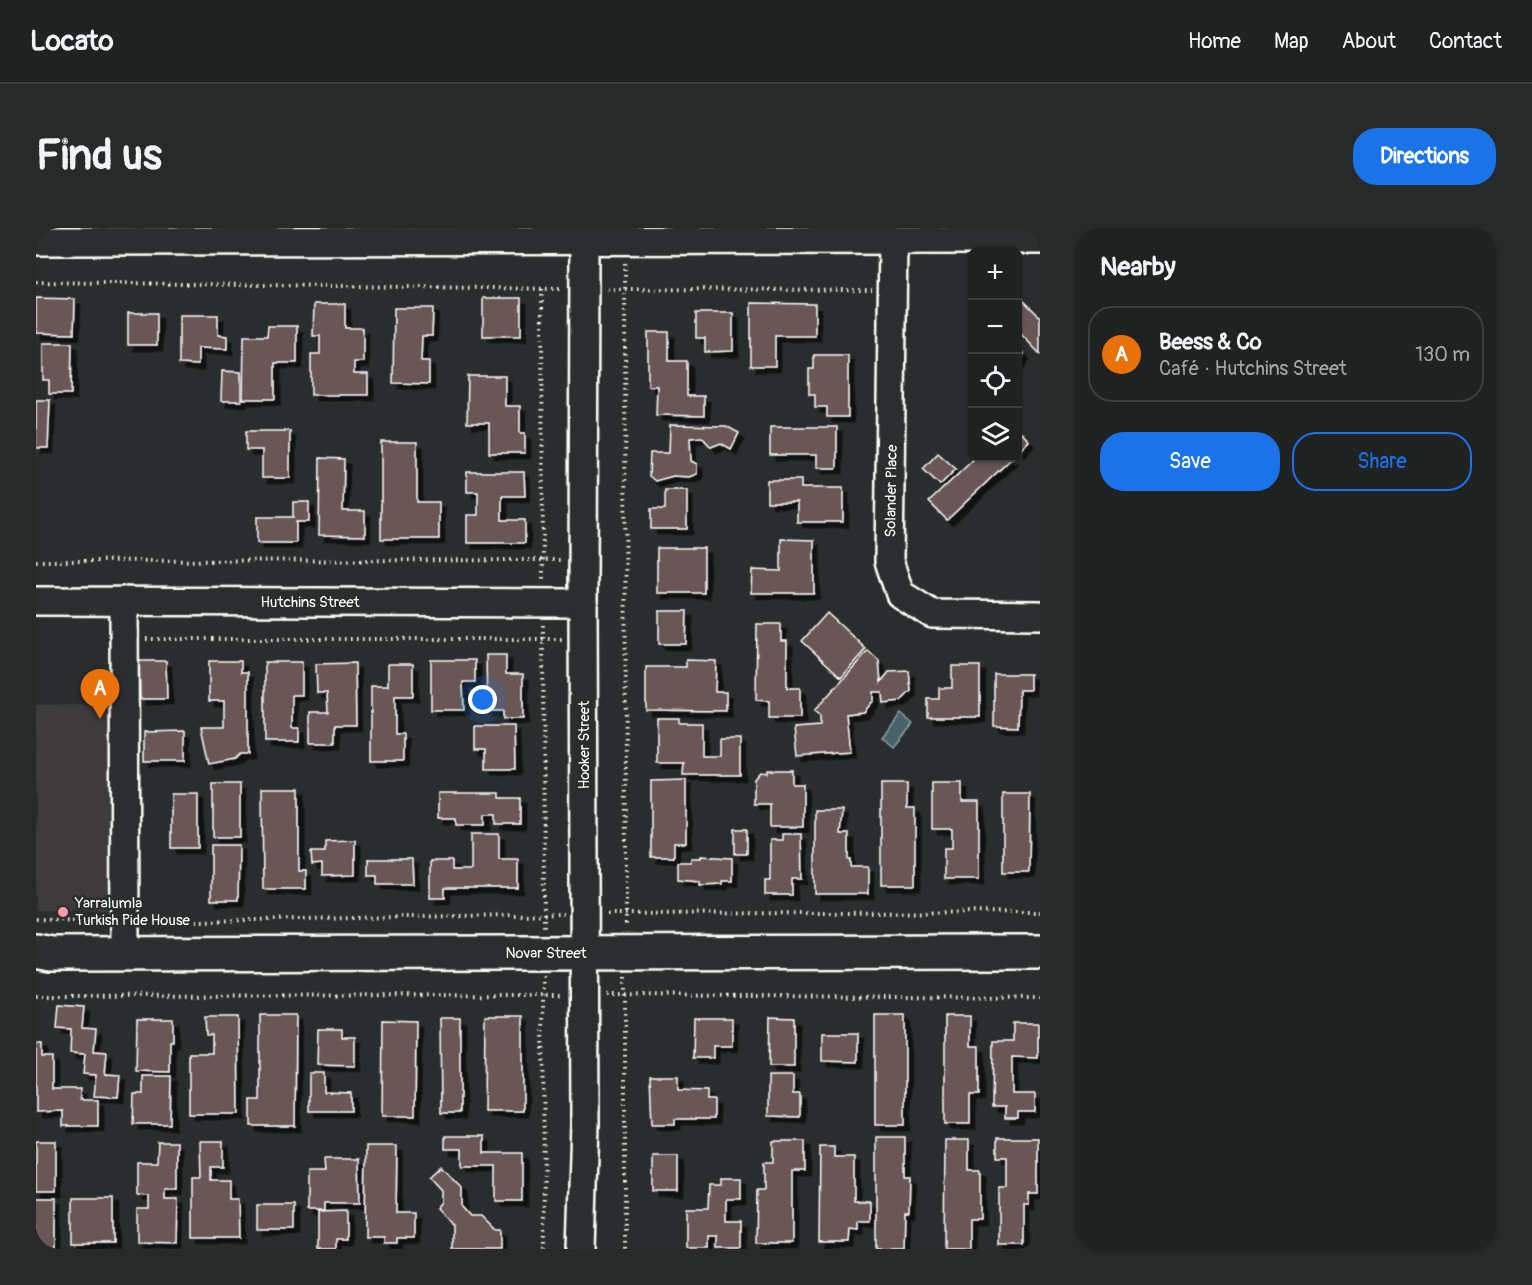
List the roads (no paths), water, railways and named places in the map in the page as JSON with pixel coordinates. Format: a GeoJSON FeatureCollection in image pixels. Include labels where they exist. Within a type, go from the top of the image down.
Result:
{"type":"FeatureCollection","features":[{"type":"Feature","properties":{"kind":"main road","name":"Novar Street"},"geometry":{"type":"LineString","coordinates":[[41,954],[125,938],[543,953],[1040,952]]}},
{"type":"Feature","properties":{"kind":"street"},"geometry":{"type":"LineString","coordinates":[[36,241],[423,234],[584,241],[1040,240]]}},
{"type":"Feature","properties":{"kind":"street","name":"Hooker Street"},"geometry":{"type":"LineString","coordinates":[[581,1249],[585,1124],[584,241]]}},
{"type":"Feature","properties":{"kind":"street","name":"Solander Place"},"geometry":{"type":"LineString","coordinates":[[893,241],[890,561],[900,594],[932,614],[1040,615]]}},
{"type":"Feature","properties":{"kind":"street","name":"Hutchins Street"},"geometry":{"type":"LineString","coordinates":[[36,601],[583,603]]}},
{"type":"Feature","properties":{"kind":"street"},"geometry":{"type":"LineString","coordinates":[[124,601],[125,938]]}},
{"type":"Feature","properties":{"kind":"water"},"geometry":{"type":"Polygon","coordinates":[[[901,714],[913,724],[894,747],[882,737],[901,714]]]}},
{"type":"Feature","properties":{"kind":"place","name":"Beess & Co"},"geometry":{"type":"Point","coordinates":[100,719]}},
{"type":"Feature","properties":{"kind":"place","name":"Yarralumla Turkish Pide House"},"geometry":{"type":"Point","coordinates":[63,912]}}]}
